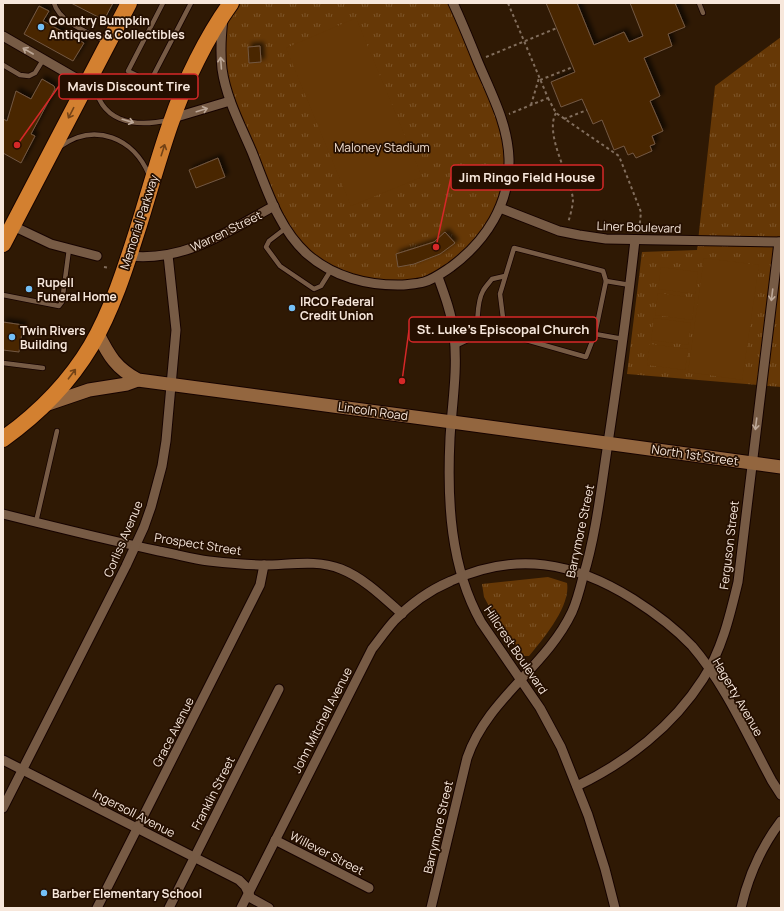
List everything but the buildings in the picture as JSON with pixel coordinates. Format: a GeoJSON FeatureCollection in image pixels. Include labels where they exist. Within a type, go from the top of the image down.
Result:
{"type":"FeatureCollection","features":[{"type":"Feature","properties":{"kind":"highway"},"geometry":{"type":"LineString","coordinates":[[3,244],[8,223],[51,152],[129,3]]}},
{"type":"Feature","properties":{"kind":"highway","name":"Memorial Parkway"},"geometry":{"type":"LineString","coordinates":[[3,439],[45,405],[75,370],[98,334],[110,308],[129,256],[173,118],[196,61],[227,9]]}},
{"type":"Feature","properties":{"kind":"main road","name":"Lincoln Road"},"geometry":{"type":"LineString","coordinates":[[98,334],[115,364],[125,373],[138,380],[608,443]]}},
{"type":"Feature","properties":{"kind":"main road","name":"Lincoln Road"},"geometry":{"type":"LineString","coordinates":[[45,405],[89,390],[127,384],[138,380]]}},
{"type":"Feature","properties":{"kind":"main road","name":"North 1st Street"},"geometry":{"type":"LineString","coordinates":[[608,443],[781,467]]}},
{"type":"Feature","properties":{"kind":"street"},"geometry":{"type":"LineString","coordinates":[[227,9],[221,37],[224,81],[230,101],[274,206],[286,228],[307,253],[330,270],[344,276],[357,280],[384,284],[418,284],[438,277],[460,260],[478,243],[492,225],[506,192],[509,159],[508,144],[502,117],[453,3]]}},
{"type":"Feature","properties":{"kind":"street"},"geometry":{"type":"LineString","coordinates":[[3,36],[43,60],[90,77]]}},
{"type":"Feature","properties":{"kind":"street"},"geometry":{"type":"LineString","coordinates":[[173,118],[230,101]]}},
{"type":"Feature","properties":{"kind":"street","name":"Warren Street"},"geometry":{"type":"LineString","coordinates":[[129,256],[168,256],[196,247],[274,206]]}},
{"type":"Feature","properties":{"kind":"street","name":"Liner Boulevard"},"geometry":{"type":"LineString","coordinates":[[500,208],[544,226],[606,239],[780,242]]}},
{"type":"Feature","properties":{"kind":"street"},"geometry":{"type":"LineString","coordinates":[[8,223],[51,244],[97,256]]}},
{"type":"Feature","properties":{"kind":"street","name":"Barrymore Street"},"geometry":{"type":"LineString","coordinates":[[431,908],[470,747],[479,730],[500,702],[545,653],[560,633],[575,604],[595,529],[623,339],[635,240]]}},
{"type":"Feature","properties":{"kind":"street","name":"Ferguson Street"},"geometry":{"type":"LineString","coordinates":[[577,786],[594,778],[629,756],[656,734],[690,697],[704,678],[718,650],[738,582],[780,242]]}},
{"type":"Feature","properties":{"kind":"street","name":"Corliss Avenue"},"geometry":{"type":"LineString","coordinates":[[3,808],[136,546],[151,507],[162,466],[166,441],[176,344],[176,330],[168,256]]}},
{"type":"Feature","properties":{"kind":"street","name":"Hillcrest Boulevard"},"geometry":{"type":"LineString","coordinates":[[438,277],[448,303],[455,346],[455,384],[450,445],[450,501],[457,556],[462,576],[473,607],[481,622],[540,708],[561,747],[588,815],[603,862],[615,908]]}},
{"type":"Feature","properties":{"kind":"street","name":"Prospect Street"},"geometry":{"type":"LineString","coordinates":[[4,517],[36,522],[136,546],[207,560],[241,564],[264,565],[291,563],[332,566],[342,569],[358,578],[402,614]]}},
{"type":"Feature","properties":{"kind":"street","name":"Hagerty Avenue"},"geometry":{"type":"LineString","coordinates":[[462,576],[482,568],[502,565],[521,563],[544,564],[584,574],[612,586],[648,608],[692,646],[709,668],[735,711],[781,795]]}},
{"type":"Feature","properties":{"kind":"street","name":"Grace Avenue"},"geometry":{"type":"LineString","coordinates":[[97,908],[260,585],[264,565]]}},
{"type":"Feature","properties":{"kind":"street","name":"John Mitchell Avenue"},"geometry":{"type":"LineString","coordinates":[[241,908],[372,649],[395,620],[426,594],[462,576]]}},
{"type":"Feature","properties":{"kind":"street","name":"Franklin Street"},"geometry":{"type":"LineString","coordinates":[[169,908],[279,689]]}},
{"type":"Feature","properties":{"kind":"street","name":"Ingersoll Avenue"},"geometry":{"type":"LineString","coordinates":[[3,760],[239,880],[256,901],[269,908]]}},
{"type":"Feature","properties":{"kind":"street"},"geometry":{"type":"LineString","coordinates":[[741,908],[759,857],[781,820]]}},
{"type":"Feature","properties":{"kind":"street","name":"Willever Street"},"geometry":{"type":"LineString","coordinates":[[275,840],[369,888]]}},
{"type":"Feature","properties":{"kind":"lane"},"geometry":{"type":"LineString","coordinates":[[54,3],[58,14],[66,20],[108,43]]}},
{"type":"Feature","properties":{"kind":"lane"},"geometry":{"type":"LineString","coordinates":[[163,3],[128,71],[150,82],[191,3]]}},
{"type":"Feature","properties":{"kind":"lane"},"geometry":{"type":"LineString","coordinates":[[699,3],[703,13]]}},
{"type":"Feature","properties":{"kind":"lane"},"geometry":{"type":"LineString","coordinates":[[3,65],[20,75],[29,76],[35,73],[43,60]]}},
{"type":"Feature","properties":{"kind":"lane"},"geometry":{"type":"LineString","coordinates":[[90,77],[94,81],[98,96],[104,105],[116,116],[137,124],[153,123],[173,118]]}},
{"type":"Feature","properties":{"kind":"lane"},"geometry":{"type":"LineString","coordinates":[[51,152],[79,137],[92,134],[106,135],[120,140],[133,150],[144,164],[152,182]]}},
{"type":"Feature","properties":{"kind":"lane"},"geometry":{"type":"LineString","coordinates":[[286,228],[269,241],[266,247],[280,266],[314,289],[321,286],[330,270]]}},
{"type":"Feature","properties":{"kind":"lane"},"geometry":{"type":"LineString","coordinates":[[514,248],[603,271],[606,281],[595,334],[586,357],[504,334],[500,294],[514,248]]}},
{"type":"Feature","properties":{"kind":"lane"},"geometry":{"type":"LineString","coordinates":[[3,295],[59,306],[62,302],[69,249]]}},
{"type":"Feature","properties":{"kind":"lane"},"geometry":{"type":"LineString","coordinates":[[455,346],[474,337],[477,330],[478,307],[482,292],[492,279],[505,276]]}},
{"type":"Feature","properties":{"kind":"lane"},"geometry":{"type":"LineString","coordinates":[[606,281],[630,285]]}},
{"type":"Feature","properties":{"kind":"lane"},"geometry":{"type":"LineString","coordinates":[[595,334],[623,339]]}},
{"type":"Feature","properties":{"kind":"lane"},"geometry":{"type":"LineString","coordinates":[[3,363],[43,368]]}},
{"type":"Feature","properties":{"kind":"lane"},"geometry":{"type":"LineString","coordinates":[[36,522],[57,431]]}},
{"type":"Feature","properties":{"kind":"path"},"geometry":{"type":"LineString","coordinates":[[508,3],[548,98],[556,113],[619,156],[641,212],[640,229],[635,240]]}},
{"type":"Feature","properties":{"kind":"path"},"geometry":{"type":"LineString","coordinates":[[478,60],[557,28]]}},
{"type":"Feature","properties":{"kind":"path"},"geometry":{"type":"LineString","coordinates":[[540,79],[573,67]]}},
{"type":"Feature","properties":{"kind":"path"},"geometry":{"type":"LineString","coordinates":[[531,105],[540,79]]}},
{"type":"Feature","properties":{"kind":"path"},"geometry":{"type":"LineString","coordinates":[[502,117],[548,98]]}},
{"type":"Feature","properties":{"kind":"path"},"geometry":{"type":"LineString","coordinates":[[564,119],[587,110]]}},
{"type":"Feature","properties":{"kind":"path"},"geometry":{"type":"LineString","coordinates":[[556,113],[553,118],[554,137],[573,200],[567,232]]}},
{"type":"Feature","properties":{"kind":"path"},"geometry":{"type":"LineString","coordinates":[[104,267],[110,268]]}},
{"type":"Feature","properties":{"kind":"green space","name":"Maloney Stadium"},"geometry":{"type":"Polygon","coordinates":[[[231,3],[453,3],[501,117],[508,175],[491,225],[438,277],[398,285],[333,271],[293,238],[230,101],[221,37],[231,3]]]}},
{"type":"Feature","properties":{"kind":"green space"},"geometry":{"type":"Polygon","coordinates":[[[356,18],[422,177],[351,206],[286,48],[356,18]]]}},
{"type":"Feature","properties":{"kind":"green space"},"geometry":{"type":"Polygon","coordinates":[[[781,37],[781,387],[627,374],[642,252],[697,250],[715,86],[781,37]]]}},
{"type":"Feature","properties":{"kind":"green space"},"geometry":{"type":"Polygon","coordinates":[[[704,258],[759,265],[742,380],[688,372],[704,258]]]}},
{"type":"Feature","properties":{"kind":"green space"},"geometry":{"type":"Polygon","coordinates":[[[661,267],[698,272],[695,294],[658,289],[661,267]]]}},
{"type":"Feature","properties":{"kind":"green space"},"geometry":{"type":"Polygon","coordinates":[[[658,293],[695,298],[692,320],[655,315],[658,293]]]}},
{"type":"Feature","properties":{"kind":"green space"},"geometry":{"type":"Polygon","coordinates":[[[654,318],[691,323],[688,345],[651,340],[654,318]]]}},
{"type":"Feature","properties":{"kind":"green space"},"geometry":{"type":"Polygon","coordinates":[[[650,344],[688,349],[685,370],[647,365],[650,344]]]}},
{"type":"Feature","properties":{"kind":"green space"},"geometry":{"type":"Polygon","coordinates":[[[548,577],[567,583],[565,602],[555,622],[541,641],[529,656],[522,656],[490,608],[484,597],[482,584],[548,577]]]}},
{"type":"Feature","properties":{"kind":"place","name":"Country Bumpkin Antiques & Collectibles"},"geometry":{"type":"Point","coordinates":[41,27]}},
{"type":"Feature","properties":{"kind":"place","name":"Mavis Discount Tire"},"geometry":{"type":"Point","coordinates":[17,145]}},
{"type":"Feature","properties":{"kind":"place","name":"Jim Ringo Field House"},"geometry":{"type":"Point","coordinates":[436,247]}},
{"type":"Feature","properties":{"kind":"place","name":"Rupell Funeral Home"},"geometry":{"type":"Point","coordinates":[29,289]}},
{"type":"Feature","properties":{"kind":"place","name":"IRCO Federal Credit Union"},"geometry":{"type":"Point","coordinates":[292,308]}},
{"type":"Feature","properties":{"kind":"place","name":"Twin Rivers Building"},"geometry":{"type":"Point","coordinates":[12,337]}},
{"type":"Feature","properties":{"kind":"place","name":"St. Luke's Episcopal Church"},"geometry":{"type":"Point","coordinates":[402,381]}},
{"type":"Feature","properties":{"kind":"place","name":"Barber Elementary School"},"geometry":{"type":"Point","coordinates":[44,893]}}]}
